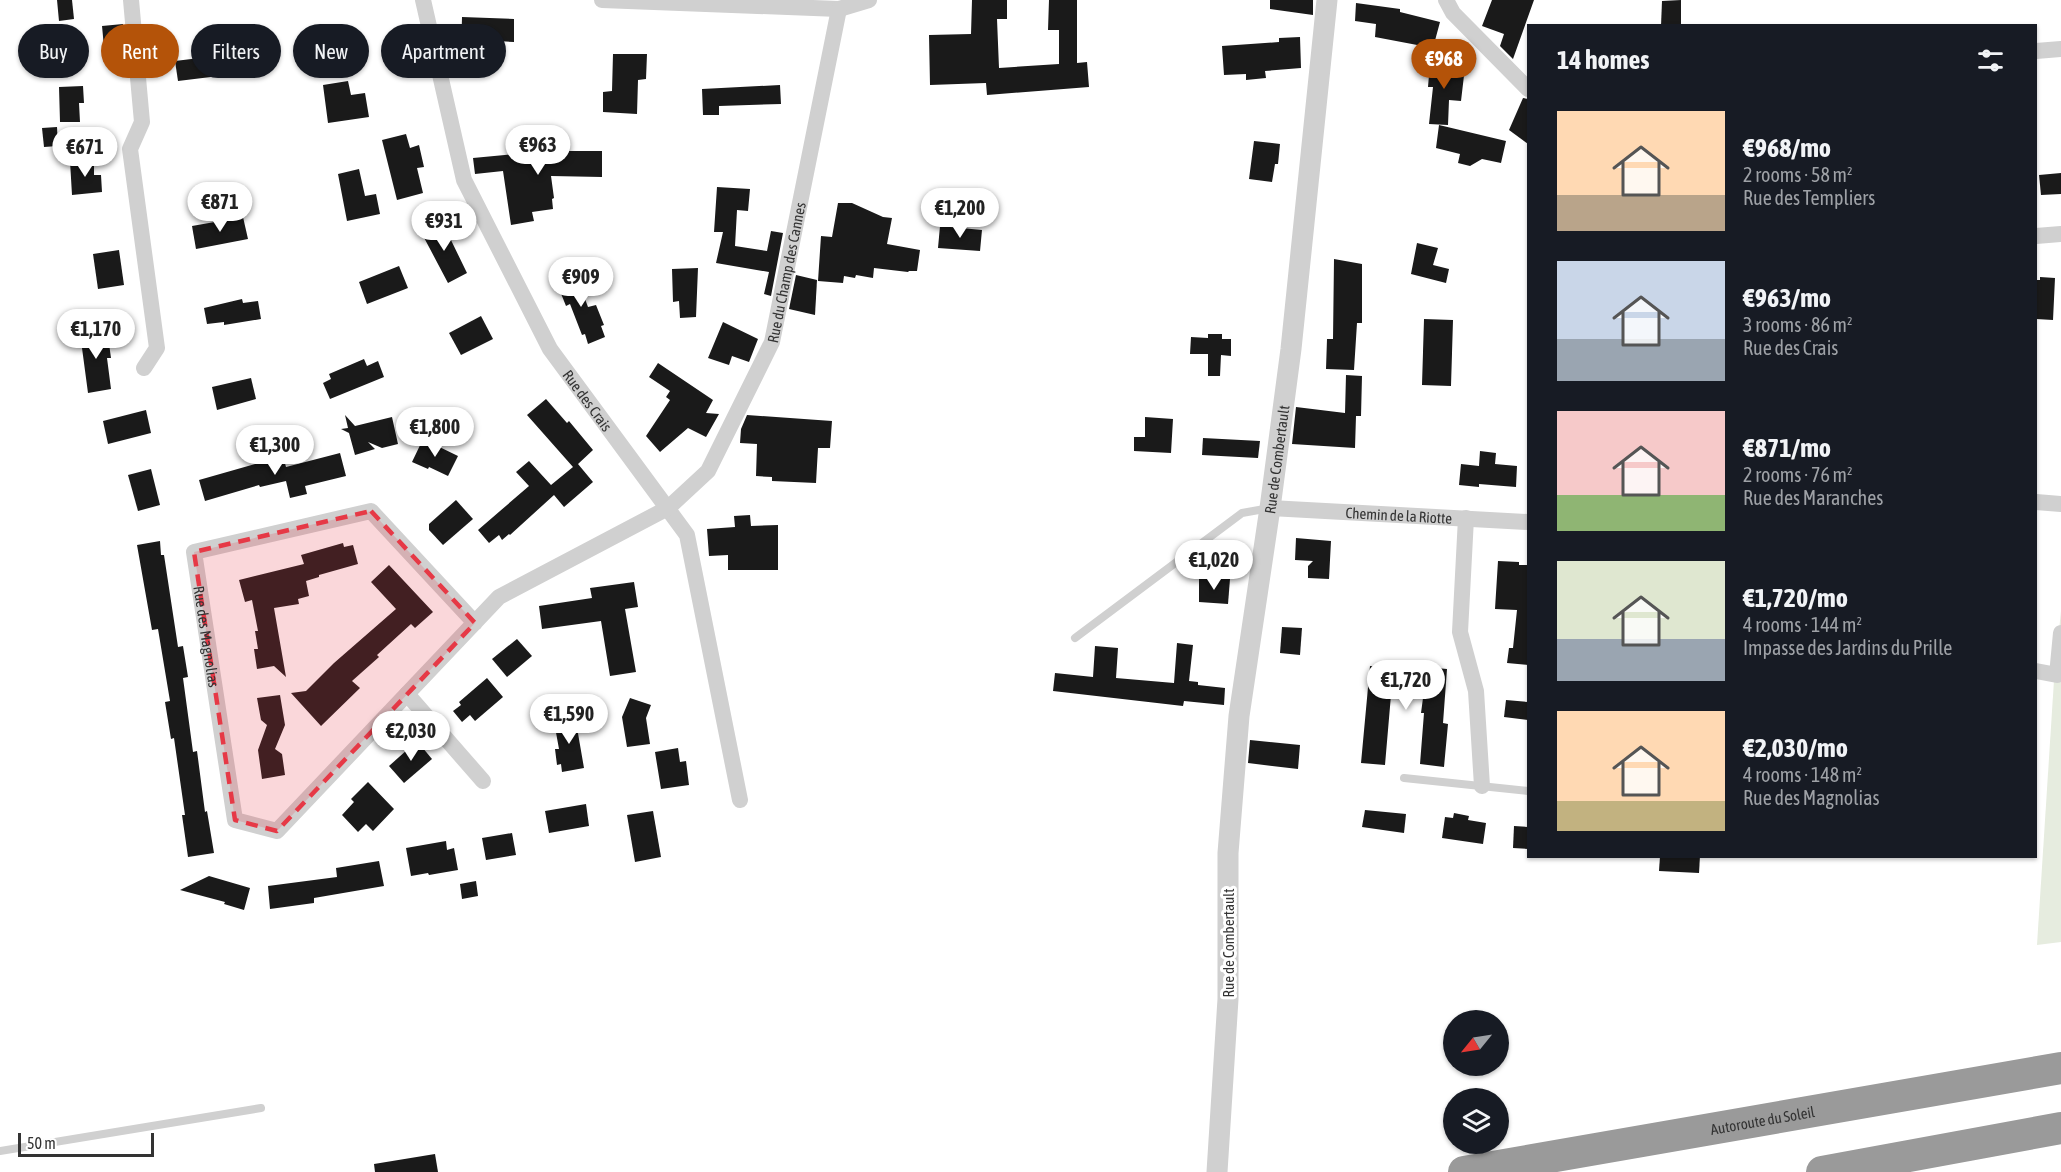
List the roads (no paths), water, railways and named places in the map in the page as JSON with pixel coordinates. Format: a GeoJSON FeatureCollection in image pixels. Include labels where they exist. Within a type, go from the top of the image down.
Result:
{"type":"FeatureCollection","features":[{"type":"Feature","properties":{"kind":"highway","name":"Autoroute du Soleil"},"geometry":{"type":"LineString","coordinates":[[1464,1172],[2061,1068]]}},
{"type":"Feature","properties":{"kind":"highway"},"geometry":{"type":"LineString","coordinates":[[1822,1172],[2061,1128]]}},
{"type":"Feature","properties":{"kind":"street"},"geometry":{"type":"LineString","coordinates":[[131,0],[142,122],[130,149],[157,348],[144,368]]}},
{"type":"Feature","properties":{"kind":"street","name":"Rue des Crais"},"geometry":{"type":"LineString","coordinates":[[423,0],[464,180],[550,349],[687,536],[740,800]]}},
{"type":"Feature","properties":{"kind":"street"},"geometry":{"type":"LineString","coordinates":[[602,0],[839,9],[869,0]]}},
{"type":"Feature","properties":{"kind":"street","name":"Rue de Combertault"},"geometry":{"type":"LineString","coordinates":[[1217,1172],[1228,999],[1228,853],[1239,716],[1291,349],[1328,0]]}},
{"type":"Feature","properties":{"kind":"street"},"geometry":{"type":"LineString","coordinates":[[1446,0],[1453,13],[1527,88]]}},
{"type":"Feature","properties":{"kind":"street","name":"Rue du Champ des Cannes"},"geometry":{"type":"LineString","coordinates":[[668,508],[708,471],[772,342],[839,9]]}},
{"type":"Feature","properties":{"kind":"street"},"geometry":{"type":"LineString","coordinates":[[2037,51],[2061,49]]}},
{"type":"Feature","properties":{"kind":"street"},"geometry":{"type":"LineString","coordinates":[[2037,236],[2061,234]]}},
{"type":"Feature","properties":{"kind":"street"},"geometry":{"type":"LineString","coordinates":[[2037,502],[2061,504]]}},
{"type":"Feature","properties":{"kind":"street","name":"Rue des Magnolias"},"geometry":{"type":"LineString","coordinates":[[475,622],[371,511],[194,552],[235,820],[277,831],[499,597],[668,508]]}},
{"type":"Feature","properties":{"kind":"street","name":"Chemin de la Riotte"},"geometry":{"type":"LineString","coordinates":[[1270,508],[1527,522]]}},
{"type":"Feature","properties":{"kind":"street"},"geometry":{"type":"LineString","coordinates":[[1466,518],[1460,632],[1476,691],[1482,786]]}},
{"type":"Feature","properties":{"kind":"street"},"geometry":{"type":"LineString","coordinates":[[2037,671],[2057,675],[2061,633]]}},
{"type":"Feature","properties":{"kind":"street"},"geometry":{"type":"LineString","coordinates":[[407,694],[483,781]]}},
{"type":"Feature","properties":{"kind":"lane"},"geometry":{"type":"LineString","coordinates":[[1076,638],[1242,513],[1270,508]]}},
{"type":"Feature","properties":{"kind":"lane"},"geometry":{"type":"LineString","coordinates":[[1404,778],[1527,790]]}},
{"type":"Feature","properties":{"kind":"lane"},"geometry":{"type":"LineString","coordinates":[[0,1151],[261,1108]]}}]}
